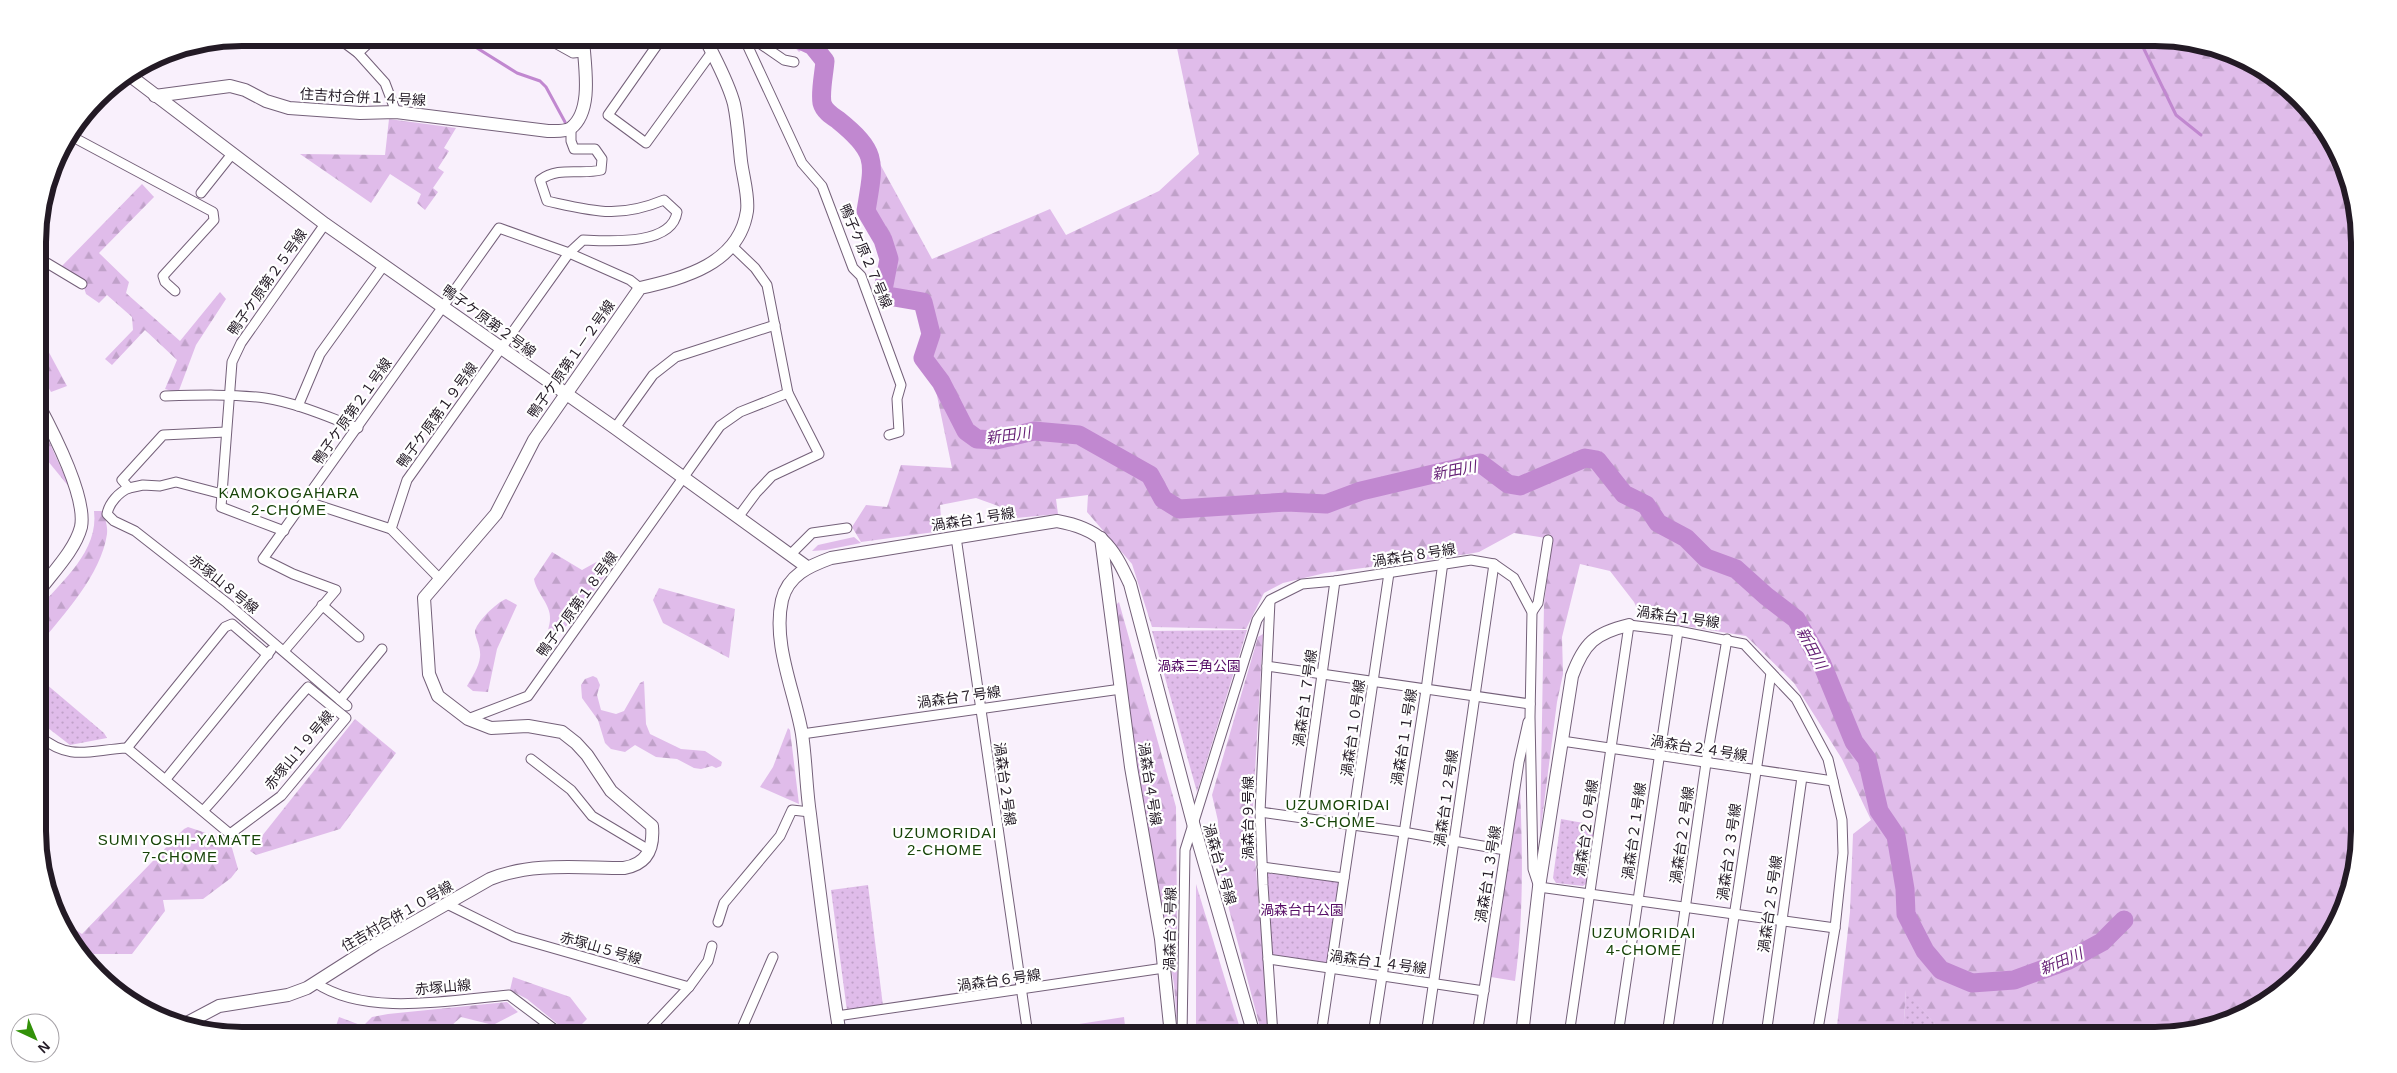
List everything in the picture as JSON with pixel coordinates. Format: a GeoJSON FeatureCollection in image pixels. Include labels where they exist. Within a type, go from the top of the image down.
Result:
{"type":"FeatureCollection","features":[{"type":"Feature","properties":{"kind":"street"},"geometry":{"type":"LineString","coordinates":[[349,46],[358,53],[385,83],[396,112]]}},
{"type":"Feature","properties":{"kind":"street"},"geometry":{"type":"LineString","coordinates":[[358,53],[365,46]]}},
{"type":"Feature","properties":{"kind":"street"},"geometry":{"type":"LineString","coordinates":[[560,46],[573,53],[584,52]]}},
{"type":"Feature","properties":{"kind":"street"},"geometry":{"type":"LineString","coordinates":[[584,46],[584,110],[571,128],[571,141],[574,149],[595,149],[602,159],[601,170],[591,172],[563,170],[546,175],[540,180],[548,201],[608,213],[642,209],[664,200],[677,212],[676,220],[666,230],[646,238],[583,240],[569,253],[630,280],[640,288],[683,277],[705,267],[732,246],[742,231],[747,209],[734,104],[709,46]]}},
{"type":"Feature","properties":{"kind":"street"},"geometry":{"type":"LineString","coordinates":[[656,46],[608,115],[646,143],[712,52]]}},
{"type":"Feature","properties":{"kind":"street","name":"鴨子ケ原２７号線"},"geometry":{"type":"LineString","coordinates":[[748,46],[802,163],[822,186],[853,268],[861,276],[902,385],[897,399],[899,432],[890,435]]}},
{"type":"Feature","properties":{"kind":"street"},"geometry":{"type":"LineString","coordinates":[[764,46],[784,60],[794,62]]}},
{"type":"Feature","properties":{"kind":"street"},"geometry":{"type":"LineString","coordinates":[[134,79],[155,96]]}},
{"type":"Feature","properties":{"kind":"street","name":"住吉村合併１４号線"},"geometry":{"type":"LineString","coordinates":[[155,96],[230,86],[289,108],[360,114],[396,112],[548,131],[565,131],[571,128]]}},
{"type":"Feature","properties":{"kind":"street","name":"鴨子ケ原第２号線"},"geometry":{"type":"LineString","coordinates":[[155,96],[325,224],[739,516],[807,567]]}},
{"type":"Feature","properties":{"kind":"street"},"geometry":{"type":"LineString","coordinates":[[76,139],[213,212],[214,220],[163,276],[165,282],[175,291]]}},
{"type":"Feature","properties":{"kind":"street"},"geometry":{"type":"LineString","coordinates":[[201,193],[232,154]]}},
{"type":"Feature","properties":{"kind":"street","name":"鴨子ケ原第２５号線"},"geometry":{"type":"LineString","coordinates":[[284,531],[222,507],[232,362],[240,343],[325,224]]}},
{"type":"Feature","properties":{"kind":"street","name":"鴨子ケ原第２１号線"},"geometry":{"type":"LineString","coordinates":[[322,606],[336,590],[293,574],[264,559],[499,228],[569,253]]}},
{"type":"Feature","properties":{"kind":"street"},"geometry":{"type":"LineString","coordinates":[[732,246],[755,268],[766,285],[776,324],[788,393],[819,454],[772,476],[739,516]]}},
{"type":"Feature","properties":{"kind":"street","name":"鴨子ケ原第１９号線"},"geometry":{"type":"LineString","coordinates":[[391,529],[407,480],[569,253]]}},
{"type":"Feature","properties":{"kind":"street"},"geometry":{"type":"LineString","coordinates":[[46,263],[82,284]]}},
{"type":"Feature","properties":{"kind":"street"},"geometry":{"type":"LineString","coordinates":[[298,406],[320,354],[384,265]]}},
{"type":"Feature","properties":{"kind":"street","name":"鴨子ケ原第１－２号線"},"geometry":{"type":"LineString","coordinates":[[640,288],[564,393],[534,440],[496,514],[439,578],[424,598],[429,674],[438,696],[468,719],[491,728],[528,726],[562,732],[576,743],[611,791],[652,826],[654,841],[649,850]]}},
{"type":"Feature","properties":{"kind":"street"},"geometry":{"type":"LineString","coordinates":[[615,428],[653,375],[676,357],[776,324]]}},
{"type":"Feature","properties":{"kind":"street","name":"鴨子ケ原第１８号線"},"geometry":{"type":"LineString","coordinates":[[468,719],[528,696],[720,426],[740,412],[788,393]]}},
{"type":"Feature","properties":{"kind":"street"},"geometry":{"type":"LineString","coordinates":[[165,396],[229,395],[266,398],[298,406],[358,428]]}},
{"type":"Feature","properties":{"kind":"street"},"geometry":{"type":"LineString","coordinates":[[46,421],[73,479],[81,504],[80,527],[70,550],[46,582]]}},
{"type":"Feature","properties":{"kind":"street"},"geometry":{"type":"LineString","coordinates":[[222,494],[176,482],[160,486],[143,485],[130,488],[122,480],[163,435],[226,432]]}},
{"type":"Feature","properties":{"kind":"street","name":"赤塚山８号線"},"geometry":{"type":"LineString","coordinates":[[130,488],[125,490],[109,505],[107,514],[114,521],[135,531],[284,651],[343,703],[382,649]]}},
{"type":"Feature","properties":{"kind":"street"},"geometry":{"type":"LineString","coordinates":[[305,501],[391,529],[439,578]]}},
{"type":"Feature","properties":{"kind":"street","name":"渦森台１号線"},"geometry":{"type":"LineString","coordinates":[[839,1027],[810,812],[802,734],[781,641],[780,620],[783,599],[793,578],[807,567],[831,558],[1057,521],[1080,525],[1101,537],[1119,559],[1130,584],[1192,824],[1252,1027]]}},
{"type":"Feature","properties":{"kind":"street"},"geometry":{"type":"LineString","coordinates":[[791,554],[812,533],[847,528]]}},
{"type":"Feature","properties":{"kind":"street","name":"渦森台２号線"},"geometry":{"type":"LineString","coordinates":[[956,537],[1027,1027]]}},
{"type":"Feature","properties":{"kind":"street","name":"渦森台４号線"},"geometry":{"type":"LineString","coordinates":[[1101,537],[1132,767],[1161,939],[1170,1027]]}},
{"type":"Feature","properties":{"kind":"street"},"geometry":{"type":"LineString","coordinates":[[1532,612],[1538,603],[1548,540]]}},
{"type":"Feature","properties":{"kind":"street","name":"渦森台８号線"},"geometry":{"type":"LineString","coordinates":[[1270,600],[1302,584],[1389,573],[1442,562],[1471,560],[1494,564],[1514,578],[1532,612],[1530,717],[1533,869],[1539,886]]}},
{"type":"Feature","properties":{"kind":"street","name":"渦森台１１号線"},"geometry":{"type":"LineString","coordinates":[[1374,1027],[1426,690],[1442,562]]}},
{"type":"Feature","properties":{"kind":"street","name":"渦森台１２号線"},"geometry":{"type":"LineString","coordinates":[[1427,1027],[1494,564]]}},
{"type":"Feature","properties":{"kind":"street","name":"渦森台１０号線"},"geometry":{"type":"LineString","coordinates":[[1322,1027],[1389,573]]}},
{"type":"Feature","properties":{"kind":"street","name":"渦森台１７号線"},"geometry":{"type":"LineString","coordinates":[[1302,818],[1335,581]]}},
{"type":"Feature","properties":{"kind":"street"},"geometry":{"type":"LineString","coordinates":[[1192,824],[1257,620],[1270,600]]}},
{"type":"Feature","properties":{"kind":"street","name":"渦森台９号線"},"geometry":{"type":"LineString","coordinates":[[1270,600],[1260,812],[1272,1027]]}},
{"type":"Feature","properties":{"kind":"street"},"geometry":{"type":"LineString","coordinates":[[284,651],[322,606],[360,637]]}},
{"type":"Feature","properties":{"kind":"street"},"geometry":{"type":"LineString","coordinates":[[46,742],[53,747],[76,754],[127,748],[225,627],[232,624],[268,655]]}},
{"type":"Feature","properties":{"kind":"street","name":"渦森台１号線"},"geometry":{"type":"LineString","coordinates":[[1523,1027],[1539,886],[1572,676],[1580,653],[1608,630],[1629,625],[1727,639],[1744,644],[1796,699],[1828,759],[1842,820],[1843,854],[1835,928],[1818,1027]]}},
{"type":"Feature","properties":{"kind":"street","name":"渦森台２０号線"},"geometry":{"type":"LineString","coordinates":[[1570,1027],[1629,625]]}},
{"type":"Feature","properties":{"kind":"street","name":"渦森台２１号線"},"geometry":{"type":"LineString","coordinates":[[1619,1027],[1678,631]]}},
{"type":"Feature","properties":{"kind":"street","name":"渦森台２２号線"},"geometry":{"type":"LineString","coordinates":[[1668,1027],[1706,764],[1727,639]]}},
{"type":"Feature","properties":{"kind":"street"},"geometry":{"type":"LineString","coordinates":[[166,779],[275,644]]}},
{"type":"Feature","properties":{"kind":"street"},"geometry":{"type":"LineString","coordinates":[[1267,666],[1530,704]]}},
{"type":"Feature","properties":{"kind":"street","name":"渦森台２３号線"},"geometry":{"type":"LineString","coordinates":[[1717,1027],[1771,673]]}},
{"type":"Feature","properties":{"kind":"street","name":"赤塚山１９号線"},"geometry":{"type":"LineString","coordinates":[[127,748],[230,834],[281,796],[346,718],[308,687],[272,728],[242,769],[203,811]]}},
{"type":"Feature","properties":{"kind":"street","name":"渦森台７号線"},"geometry":{"type":"LineString","coordinates":[[802,734],[1121,689]]}},
{"type":"Feature","properties":{"kind":"street","name":"渦森台１３号線"},"geometry":{"type":"LineString","coordinates":[[1478,1027],[1524,729],[1530,717]]}},
{"type":"Feature","properties":{"kind":"street","name":"渦森台２４号線"},"geometry":{"type":"LineString","coordinates":[[1562,741],[1706,764],[1833,781]]}},
{"type":"Feature","properties":{"kind":"street"},"geometry":{"type":"LineString","coordinates":[[531,759],[571,790],[592,816],[649,850]]}},
{"type":"Feature","properties":{"kind":"street","name":"渦森台２５号線"},"geometry":{"type":"LineString","coordinates":[[1767,1027],[1802,777]]}},
{"type":"Feature","properties":{"kind":"street"},"geometry":{"type":"LineString","coordinates":[[718,922],[724,903],[780,836],[792,810],[810,812]]}},
{"type":"Feature","properties":{"kind":"street"},"geometry":{"type":"LineString","coordinates":[[1260,812],[1403,832],[1505,850]]}},
{"type":"Feature","properties":{"kind":"street","name":"渦森台３号線"},"geometry":{"type":"LineString","coordinates":[[1182,1027],[1185,850],[1192,824]]}},
{"type":"Feature","properties":{"kind":"street","name":"住吉村合併１０号線"},"geometry":{"type":"LineString","coordinates":[[192,1020],[219,1006],[288,995],[316,983],[345,963],[490,879],[509,871],[530,868],[632,867],[646,856],[649,850]]}},
{"type":"Feature","properties":{"kind":"street"},"geometry":{"type":"LineString","coordinates":[[1262,867],[1344,878]]}},
{"type":"Feature","properties":{"kind":"street"},"geometry":{"type":"LineString","coordinates":[[1539,886],[1835,928]]}},
{"type":"Feature","properties":{"kind":"street","name":"赤塚山５号線"},"geometry":{"type":"LineString","coordinates":[[447,904],[514,937],[689,988]]}},
{"type":"Feature","properties":{"kind":"street"},"geometry":{"type":"LineString","coordinates":[[652,1027],[689,988],[708,960],[712,946]]}},
{"type":"Feature","properties":{"kind":"street"},"geometry":{"type":"LineString","coordinates":[[742,1027],[773,957]]}},
{"type":"Feature","properties":{"kind":"street","name":"渦森台１４号線"},"geometry":{"type":"LineString","coordinates":[[1268,959],[1484,991]]}},
{"type":"Feature","properties":{"kind":"street","name":"渦森台６号線"},"geometry":{"type":"LineString","coordinates":[[837,1016],[1021,991],[1164,968]]}},
{"type":"Feature","properties":{"kind":"street","name":"赤塚山線"},"geometry":{"type":"LineString","coordinates":[[316,983],[323,988],[356,998],[392,1005],[508,995],[551,1027]]}},
{"type":"Feature","properties":{"kind":"green space"},"geometry":{"type":"Polygon","coordinates":[[[793,46],[806,46],[799,52],[793,46]]]}},
{"type":"Feature","properties":{"kind":"green space"},"geometry":{"type":"Polygon","coordinates":[[[1179,46],[2155,46],[2205,53],[2230,61],[2264,79],[2302,113],[2318,133],[2331,156],[2347,204],[2351,242],[2351,831],[2344,881],[2336,906],[2318,940],[2284,978],[2264,994],[2230,1012],[2193,1023],[2155,1027],[1937,1027],[1906,990],[1904,1027],[1837,1027],[1850,912],[1853,834],[1871,820],[1842,759],[1794,683],[1746,636],[1642,619],[1634,602],[1610,571],[1580,564],[1562,637],[1563,674],[1557,702],[1540,835],[1544,604],[1552,539],[1514,533],[1479,552],[1325,573],[1283,583],[1264,593],[1246,629],[1152,627],[1132,564],[1087,512],[1088,495],[1056,499],[1058,514],[1004,519],[1001,507],[976,498],[940,505],[942,531],[861,542],[852,527],[866,505],[887,507],[901,465],[952,468],[923,328],[919,297],[894,292],[874,201],[880,164],[932,259],[1050,209],[1066,235],[1159,191],[1199,154],[1177,48],[1179,46]]]}},
{"type":"Feature","properties":{"kind":"green space"},"geometry":{"type":"Polygon","coordinates":[[[389,119],[456,128],[444,148],[449,151],[438,168],[444,172],[433,188],[438,192],[425,210],[417,203],[421,194],[390,174],[371,203],[300,154],[385,155],[389,119]]]}},
{"type":"Feature","properties":{"kind":"green space"},"geometry":{"type":"Polygon","coordinates":[[[142,184],[154,197],[99,253],[129,282],[126,293],[180,341],[220,292],[226,299],[196,345],[178,393],[165,389],[177,360],[145,330],[112,365],[105,359],[133,330],[132,317],[107,295],[99,303],[86,294],[81,278],[62,266],[142,184]]]}},
{"type":"Feature","properties":{"kind":"green space"},"geometry":{"type":"Polygon","coordinates":[[[46,347],[67,386],[51,392],[46,384],[46,347]]]}},
{"type":"Feature","properties":{"kind":"green space"},"geometry":{"type":"Polygon","coordinates":[[[46,435],[70,488],[46,459],[46,435]]]}},
{"type":"Feature","properties":{"kind":"green space"},"geometry":{"type":"Polygon","coordinates":[[[94,511],[103,511],[107,534],[97,564],[80,593],[46,636],[46,600],[68,576],[85,552],[94,526],[94,511]]]}},
{"type":"Feature","properties":{"kind":"green space"},"geometry":{"type":"Polygon","coordinates":[[[854,537],[861,543],[812,551],[818,545],[854,537]]]}},
{"type":"Feature","properties":{"kind":"green space"},"geometry":{"type":"Polygon","coordinates":[[[552,552],[582,570],[600,560],[610,568],[573,620],[548,642],[546,639],[550,614],[534,579],[552,552]]]}},
{"type":"Feature","properties":{"kind":"green space"},"geometry":{"type":"Polygon","coordinates":[[[659,588],[735,609],[729,658],[663,623],[653,600],[659,588]]]}},
{"type":"Feature","properties":{"kind":"green space"},"geometry":{"type":"Polygon","coordinates":[[[506,599],[517,605],[497,649],[488,692],[473,691],[467,686],[477,668],[480,657],[475,633],[476,629],[478,624],[497,604],[506,599]]]}},
{"type":"Feature","properties":{"kind":"green space"},"geometry":{"type":"Polygon","coordinates":[[[1119,602],[1176,807],[1178,1027],[1174,984],[1149,846],[1115,606],[1119,602]]]}},
{"type":"Feature","properties":{"kind":"green space","name":"渦森三角公園"},"geometry":{"type":"Polygon","coordinates":[[[1247,630],[1197,792],[1152,631],[1247,630]]]}},
{"type":"Feature","properties":{"kind":"green space"},"geometry":{"type":"Polygon","coordinates":[[[1263,634],[1252,823],[1269,1027],[1260,1027],[1219,871],[1218,821],[1212,795],[1258,637],[1263,634]]]}},
{"type":"Feature","properties":{"kind":"green space"},"geometry":{"type":"Polygon","coordinates":[[[593,676],[597,678],[600,685],[597,695],[601,710],[616,714],[624,711],[640,683],[644,681],[646,724],[650,734],[681,749],[705,751],[722,762],[721,766],[716,768],[712,766],[701,769],[694,768],[677,759],[656,757],[635,745],[625,752],[611,749],[605,743],[598,720],[582,698],[581,685],[585,679],[593,676]]]}},
{"type":"Feature","properties":{"kind":"green space"},"geometry":{"type":"Polygon","coordinates":[[[46,684],[104,733],[107,738],[70,745],[46,726],[46,684]]]}},
{"type":"Feature","properties":{"kind":"green space"},"geometry":{"type":"Polygon","coordinates":[[[355,719],[396,753],[340,829],[256,855],[250,851],[355,719]]]}},
{"type":"Feature","properties":{"kind":"green space"},"geometry":{"type":"Polygon","coordinates":[[[788,728],[790,730],[799,804],[760,787],[773,767],[788,728]]]}},
{"type":"Feature","properties":{"kind":"green space"},"geometry":{"type":"Polygon","coordinates":[[[1519,762],[1522,844],[1521,899],[1515,981],[1491,977],[1519,762]]]}},
{"type":"Feature","properties":{"kind":"green space"},"geometry":{"type":"Polygon","coordinates":[[[1561,819],[1595,825],[1587,883],[1583,886],[1556,883],[1553,878],[1561,819]]]}},
{"type":"Feature","properties":{"kind":"green space"},"geometry":{"type":"Polygon","coordinates":[[[188,827],[230,841],[238,869],[231,878],[203,899],[163,900],[165,911],[132,954],[91,955],[72,927],[82,934],[188,827]]]}},
{"type":"Feature","properties":{"kind":"green space","name":"渦森台中公園"},"geometry":{"type":"Polygon","coordinates":[[[1266,873],[1339,882],[1327,963],[1272,955],[1266,873]]]}},
{"type":"Feature","properties":{"kind":"green space"},"geometry":{"type":"Polygon","coordinates":[[[1196,884],[1240,1027],[1196,1027],[1196,884]]]}},
{"type":"Feature","properties":{"kind":"green space"},"geometry":{"type":"Polygon","coordinates":[[[868,885],[883,1006],[847,1011],[831,890],[868,885]]]}},
{"type":"Feature","properties":{"kind":"green space"},"geometry":{"type":"Polygon","coordinates":[[[513,977],[570,997],[587,1019],[579,1027],[561,1027],[527,999],[510,990],[513,977]]]}},
{"type":"Feature","properties":{"kind":"green space"},"geometry":{"type":"Polygon","coordinates":[[[1906,989],[1937,1027],[1904,1027],[1906,989]]]}},
{"type":"Feature","properties":{"kind":"green space"},"geometry":{"type":"Polygon","coordinates":[[[507,1002],[518,1012],[493,1025],[461,1017],[451,1026],[420,1024],[415,1027],[336,1027],[339,1017],[363,1026],[372,1017],[507,1002]]]}},
{"type":"Feature","properties":{"kind":"green space"},"geometry":{"type":"Polygon","coordinates":[[[1124,1017],[1125,1027],[1060,1027],[1124,1017]]]}},
{"type":"Feature","properties":{"kind":"waterway"},"geometry":{"type":"LineString","coordinates":[[474,46],[517,73],[540,81],[546,87],[565,122]]}},
{"type":"Feature","properties":{"kind":"waterway","name":"新田川"},"geometry":{"type":"LineString","coordinates":[[813,46],[825,61],[821,93],[823,106],[828,113],[861,141],[867,150],[870,160],[871,181],[866,211],[883,240],[889,259],[883,290],[888,296],[923,302],[931,334],[923,358],[941,382],[966,431],[977,439],[996,440],[1034,431],[1079,435],[1150,475],[1163,499],[1179,509],[1287,502],[1326,504],[1361,491],[1480,463],[1508,484],[1520,486],[1585,458],[1597,460],[1624,494],[1646,505],[1658,523],[1686,538],[1706,558],[1736,569],[1766,596],[1796,619],[1822,664],[1854,742],[1867,759],[1879,811],[1896,836],[1905,889],[1906,914],[1925,951],[1941,970],[1972,983],[2014,980],[2069,960],[2102,942],[2124,920]]}},
{"type":"Feature","properties":{"kind":"waterway"},"geometry":{"type":"LineString","coordinates":[[2142,46],[2176,115],[2201,135]]}},
{"type":"Feature","properties":{"kind":"district","name":"KAMOKOGAHARA 2-CHOME"},"geometry":{"type":"Point","coordinates":[289,500]}},
{"type":"Feature","properties":{"kind":"district","name":"UZUMORIDAI 3-CHOME"},"geometry":{"type":"Point","coordinates":[1338,812]}},
{"type":"Feature","properties":{"kind":"district","name":"UZUMORIDAI 2-CHOME"},"geometry":{"type":"Point","coordinates":[945,840]}},
{"type":"Feature","properties":{"kind":"district","name":"SUMIYOSHI-YAMATE 7-CHOME"},"geometry":{"type":"Point","coordinates":[180,848]}},
{"type":"Feature","properties":{"kind":"district","name":"UZUMORIDAI 4-CHOME"},"geometry":{"type":"Point","coordinates":[1644,940]}}]}
